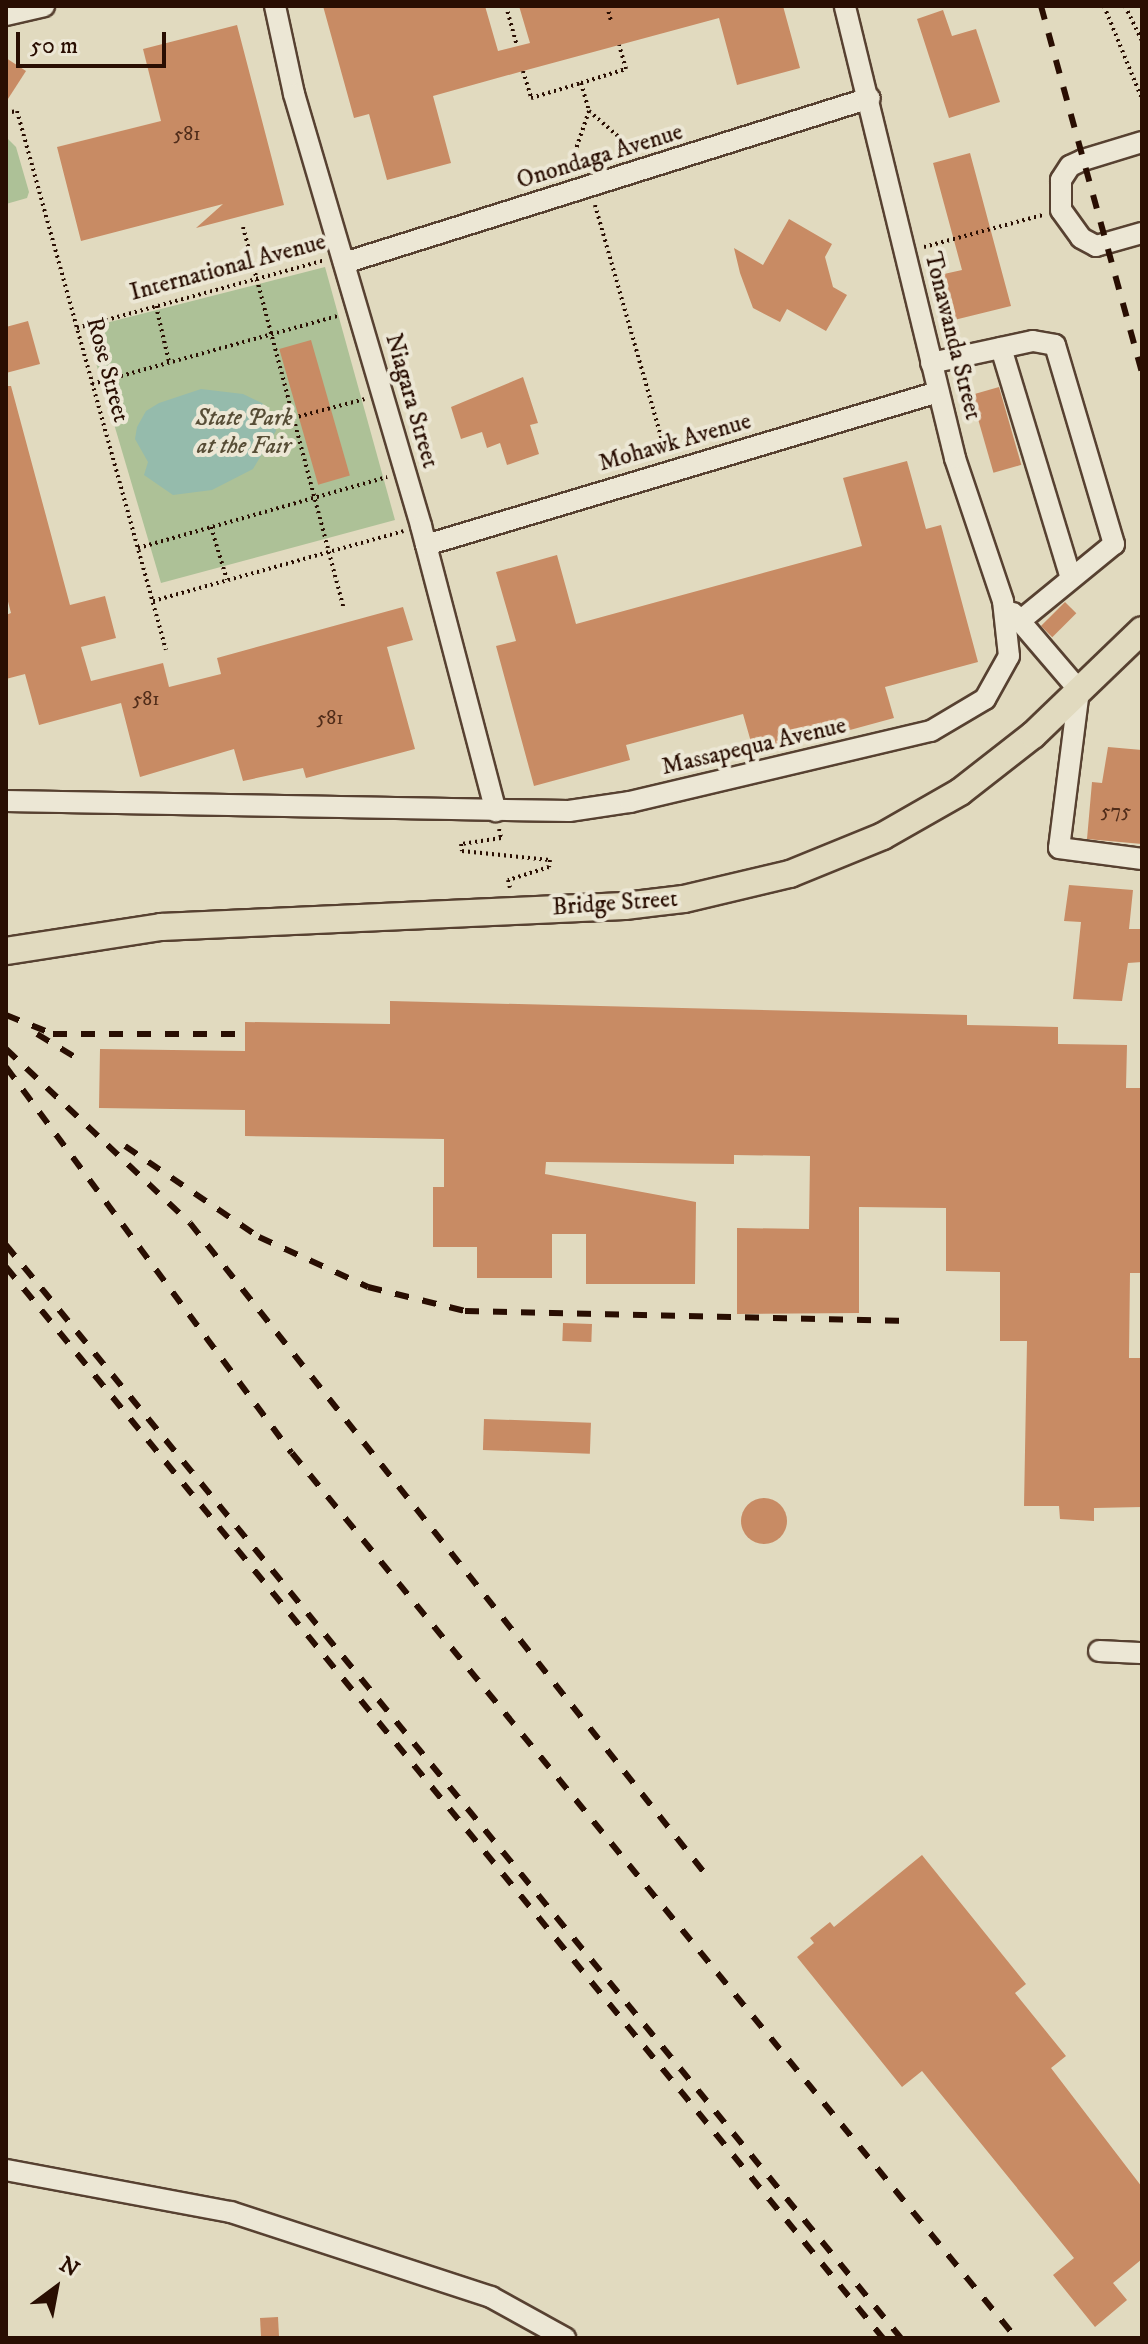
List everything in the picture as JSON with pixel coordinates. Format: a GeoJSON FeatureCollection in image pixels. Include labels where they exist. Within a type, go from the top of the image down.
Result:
{"type":"FeatureCollection","features":[{"type":"Feature","properties":{"kind":"main road","name":"Bridge Street"},"geometry":{"type":"LineString","coordinates":[[6,951],[108,932],[684,899],[829,860],[960,792],[1079,690],[1142,630]]}},
{"type":"Feature","properties":{"kind":"lane"},"geometry":{"type":"LineString","coordinates":[[6,15],[44,6]]}},
{"type":"Feature","properties":{"kind":"lane","name":"Niagara Street"},"geometry":{"type":"LineString","coordinates":[[275,6],[294,94],[405,472],[496,811]]}},
{"type":"Feature","properties":{"kind":"lane","name":"Tonawanda Street"},"geometry":{"type":"LineString","coordinates":[[845,6],[870,98],[938,392],[1003,601],[1009,656],[1001,675]]}},
{"type":"Feature","properties":{"kind":"lane","name":"Onondaga Avenue"},"geometry":{"type":"LineString","coordinates":[[343,259],[560,197],[870,98]]}},
{"type":"Feature","properties":{"kind":"lane"},"geometry":{"type":"LineString","coordinates":[[1142,142],[1070,166],[1061,180],[1061,210],[1081,238],[1096,246],[1142,233]]}},
{"type":"Feature","properties":{"kind":"lane"},"geometry":{"type":"LineString","coordinates":[[931,363],[1033,341],[1055,345],[1114,544],[1070,575],[1020,621]]}},
{"type":"Feature","properties":{"kind":"lane"},"geometry":{"type":"LineString","coordinates":[[1001,348],[1070,575]]}},
{"type":"Feature","properties":{"kind":"lane","name":"Mohawk Avenue"},"geometry":{"type":"LineString","coordinates":[[423,536],[670,471],[938,392]]}},
{"type":"Feature","properties":{"kind":"lane"},"geometry":{"type":"LineString","coordinates":[[1003,601],[1079,690],[1059,848],[1142,859]]}},
{"type":"Feature","properties":{"kind":"lane","name":"Massapequa Avenue"},"geometry":{"type":"LineString","coordinates":[[6,801],[569,811],[630,802],[931,731],[973,710],[1001,675]]}},
{"type":"Feature","properties":{"kind":"lane"},"geometry":{"type":"LineString","coordinates":[[1099,1651],[1142,1653]]}},
{"type":"Feature","properties":{"kind":"lane"},"geometry":{"type":"LineString","coordinates":[[6,2170],[231,2212],[491,2297],[565,2338]]}},
{"type":"Feature","properties":{"kind":"path"},"geometry":{"type":"LineString","coordinates":[[506,6],[517,46]]}},
{"type":"Feature","properties":{"kind":"path"},"geometry":{"type":"LineString","coordinates":[[607,6],[611,21]]}},
{"type":"Feature","properties":{"kind":"path"},"geometry":{"type":"LineString","coordinates":[[1104,6],[1142,99]]}},
{"type":"Feature","properties":{"kind":"path"},"geometry":{"type":"LineString","coordinates":[[1125,6],[1142,41]]}},
{"type":"Feature","properties":{"kind":"path"},"geometry":{"type":"LineString","coordinates":[[523,71],[531,98],[626,69],[619,45]]}},
{"type":"Feature","properties":{"kind":"path"},"geometry":{"type":"LineString","coordinates":[[581,83],[589,111],[654,167]]}},
{"type":"Feature","properties":{"kind":"path","name":"Rose Street"},"geometry":{"type":"LineString","coordinates":[[6,113],[17,111],[166,650]]}},
{"type":"Feature","properties":{"kind":"path"},"geometry":{"type":"LineString","coordinates":[[560,197],[589,111]]}},
{"type":"Feature","properties":{"kind":"path"},"geometry":{"type":"LineString","coordinates":[[590,187],[670,471]]}},
{"type":"Feature","properties":{"kind":"path"},"geometry":{"type":"LineString","coordinates":[[904,252],[1061,210]]}},
{"type":"Feature","properties":{"kind":"path"},"geometry":{"type":"LineString","coordinates":[[243,227],[344,609]]}},
{"type":"Feature","properties":{"kind":"path","name":"International Avenue"},"geometry":{"type":"LineString","coordinates":[[77,328],[257,278],[343,259]]}},
{"type":"Feature","properties":{"kind":"path"},"geometry":{"type":"LineString","coordinates":[[156,306],[169,363]]}},
{"type":"Feature","properties":{"kind":"path"},"geometry":{"type":"LineString","coordinates":[[92,384],[358,310]]}},
{"type":"Feature","properties":{"kind":"path"},"geometry":{"type":"LineString","coordinates":[[293,418],[382,394]]}},
{"type":"Feature","properties":{"kind":"path"},"geometry":{"type":"LineString","coordinates":[[138,548],[405,472]]}},
{"type":"Feature","properties":{"kind":"path"},"geometry":{"type":"LineString","coordinates":[[211,527],[227,580]]}},
{"type":"Feature","properties":{"kind":"path"},"geometry":{"type":"LineString","coordinates":[[152,601],[328,552],[423,536]]}},
{"type":"Feature","properties":{"kind":"path"},"geometry":{"type":"LineString","coordinates":[[496,811],[501,838],[461,844],[462,851],[550,860],[549,867],[508,880],[513,911]]}},
{"type":"Feature","properties":{"kind":"green space"},"geometry":{"type":"Polygon","coordinates":[[[6,137],[16,147],[29,192],[27,198],[6,204],[6,137]]]}},
{"type":"Feature","properties":{"kind":"green space","name":"State Park at the Fair"},"geometry":{"type":"Polygon","coordinates":[[[325,267],[395,520],[161,583],[88,336],[98,325],[325,267]]]}},
{"type":"Feature","properties":{"kind":"shaded area"},"geometry":{"type":"Polygon","coordinates":[[[201,389],[243,394],[262,403],[273,415],[276,431],[253,469],[212,490],[173,495],[144,475],[148,462],[135,439],[137,427],[146,411],[159,403],[201,389]]]}},
{"type":"Feature","properties":{"kind":"building"},"geometry":{"type":"Polygon","coordinates":[[[323,6],[485,6],[498,51],[530,43],[519,6],[783,6],[800,68],[737,85],[719,18],[523,71],[433,96],[451,163],[387,180],[369,114],[354,118],[323,6]]]}},
{"type":"Feature","properties":{"kind":"building"},"geometry":{"type":"Polygon","coordinates":[[[943,10],[952,36],[976,29],[1000,102],[949,118],[917,19],[943,10]]]}},
{"type":"Feature","properties":{"kind":"building"},"geometry":{"type":"Polygon","coordinates":[[[237,25],[284,205],[196,228],[223,204],[81,241],[57,147],[161,121],[143,49],[237,25]]]}},
{"type":"Feature","properties":{"kind":"building"},"geometry":{"type":"Polygon","coordinates":[[[6,58],[26,71],[6,102],[6,58]]]}},
{"type":"Feature","properties":{"kind":"building"},"geometry":{"type":"Polygon","coordinates":[[[970,153],[1011,306],[946,322],[935,276],[962,270],[933,163],[970,153]]]}},
{"type":"Feature","properties":{"kind":"building"},"geometry":{"type":"Polygon","coordinates":[[[789,219],[832,244],[825,257],[833,287],[847,295],[826,331],[787,309],[780,322],[753,308],[740,273],[734,248],[763,265],[789,219]]]}},
{"type":"Feature","properties":{"kind":"building"},"geometry":{"type":"Polygon","coordinates":[[[28,321],[40,364],[6,373],[6,327],[28,321]]]}},
{"type":"Feature","properties":{"kind":"building"},"geometry":{"type":"Polygon","coordinates":[[[311,340],[350,476],[318,485],[279,349],[311,340]]]}},
{"type":"Feature","properties":{"kind":"building"},"geometry":{"type":"Polygon","coordinates":[[[523,377],[538,423],[530,425],[539,454],[507,465],[500,443],[487,448],[482,432],[461,439],[451,407],[523,377]]]}},
{"type":"Feature","properties":{"kind":"building"},"geometry":{"type":"Polygon","coordinates":[[[6,386],[11,386],[70,605],[105,596],[116,638],[81,647],[91,681],[163,663],[169,687],[221,674],[217,658],[403,607],[413,640],[387,647],[415,749],[306,778],[303,768],[243,781],[234,749],[140,777],[121,703],[39,725],[25,674],[6,679],[6,615],[11,613],[6,594],[6,386]]]}},
{"type":"Feature","properties":{"kind":"building"},"geometry":{"type":"Polygon","coordinates":[[[999,387],[1021,465],[993,473],[971,395],[999,387]]]}},
{"type":"Feature","properties":{"kind":"building"},"geometry":{"type":"Polygon","coordinates":[[[907,461],[926,529],[941,525],[978,662],[885,687],[894,718],[755,756],[743,714],[626,745],[630,760],[534,786],[496,646],[516,641],[496,572],[557,555],[576,624],[862,546],[843,478],[907,461]]]}},
{"type":"Feature","properties":{"kind":"building"},"geometry":{"type":"Polygon","coordinates":[[[1065,602],[1076,613],[1052,637],[1041,626],[1065,602]]]}},
{"type":"Feature","properties":{"kind":"building"},"geometry":{"type":"Polygon","coordinates":[[[1108,747],[1142,750],[1142,844],[1087,839],[1092,782],[1102,783],[1108,747]]]}},
{"type":"Feature","properties":{"kind":"building"},"geometry":{"type":"Polygon","coordinates":[[[1069,885],[1133,890],[1129,929],[1142,929],[1142,962],[1128,963],[1122,1001],[1073,999],[1081,922],[1064,921],[1069,885]]]}},
{"type":"Feature","properties":{"kind":"building"},"geometry":{"type":"Polygon","coordinates":[[[390,1001],[967,1015],[967,1025],[1058,1027],[1058,1044],[1127,1045],[1126,1088],[1142,1088],[1142,1273],[1130,1273],[1129,1358],[1142,1358],[1142,1507],[1094,1508],[1094,1521],[1060,1519],[1059,1506],[1024,1506],[1027,1341],[1000,1341],[1000,1272],[946,1271],[946,1208],[859,1207],[859,1313],[737,1314],[737,1228],[809,1229],[810,1156],[734,1155],[734,1164],[546,1162],[545,1174],[696,1202],[695,1284],[586,1284],[586,1234],[552,1234],[552,1278],[477,1278],[477,1247],[433,1247],[433,1187],[444,1187],[444,1139],[245,1136],[245,1110],[99,1108],[100,1049],[245,1051],[245,1022],[390,1024],[390,1001]]]}},
{"type":"Feature","properties":{"kind":"building"},"geometry":{"type":"Polygon","coordinates":[[[563,1323],[592,1324],[591,1342],[562,1341],[563,1323]]]}},
{"type":"Feature","properties":{"kind":"building"},"geometry":{"type":"Polygon","coordinates":[[[484,1419],[591,1423],[590,1454],[483,1450],[484,1419]]]}},
{"type":"Feature","properties":{"kind":"building"},"geometry":{"type":"Polygon","coordinates":[[[764,1498],[780,1505],[787,1521],[780,1537],[764,1544],[748,1537],[741,1521],[748,1505],[764,1498]]]}},
{"type":"Feature","properties":{"kind":"building"},"geometry":{"type":"Polygon","coordinates":[[[922,1855],[1026,1984],[1015,1993],[1066,2056],[1051,2068],[1142,2187],[1142,2259],[1113,2283],[1127,2300],[1095,2327],[1053,2275],[1074,2258],[922,2071],[902,2087],[797,1957],[814,1943],[810,1938],[830,1922],[834,1927],[922,1855]]]}},
{"type":"Feature","properties":{"kind":"building"},"geometry":{"type":"Polygon","coordinates":[[[278,2317],[279,2338],[261,2338],[260,2318],[278,2317]]]}},
{"type":"Feature","properties":{"kind":"railway"},"geometry":{"type":"LineString","coordinates":[[1041,6],[1142,373]]}},
{"type":"Feature","properties":{"kind":"railway"},"geometry":{"type":"LineString","coordinates":[[6,1015],[53,1034],[245,1034]]}},
{"type":"Feature","properties":{"kind":"railway"},"geometry":{"type":"LineString","coordinates":[[37,1034],[83,1062]]}},
{"type":"Feature","properties":{"kind":"railway"},"geometry":{"type":"LineString","coordinates":[[6,1049],[190,1223],[711,1881]]}},
{"type":"Feature","properties":{"kind":"railway"},"geometry":{"type":"LineString","coordinates":[[6,1067],[292,1453],[1016,2338]]}},
{"type":"Feature","properties":{"kind":"railway"},"geometry":{"type":"LineString","coordinates":[[125,1146],[259,1237],[368,1287],[465,1311],[909,1321]]}},
{"type":"Feature","properties":{"kind":"railway"},"geometry":{"type":"LineString","coordinates":[[6,1245],[901,2338]]}},
{"type":"Feature","properties":{"kind":"railway"},"geometry":{"type":"LineString","coordinates":[[6,1267],[883,2338]]}}]}
